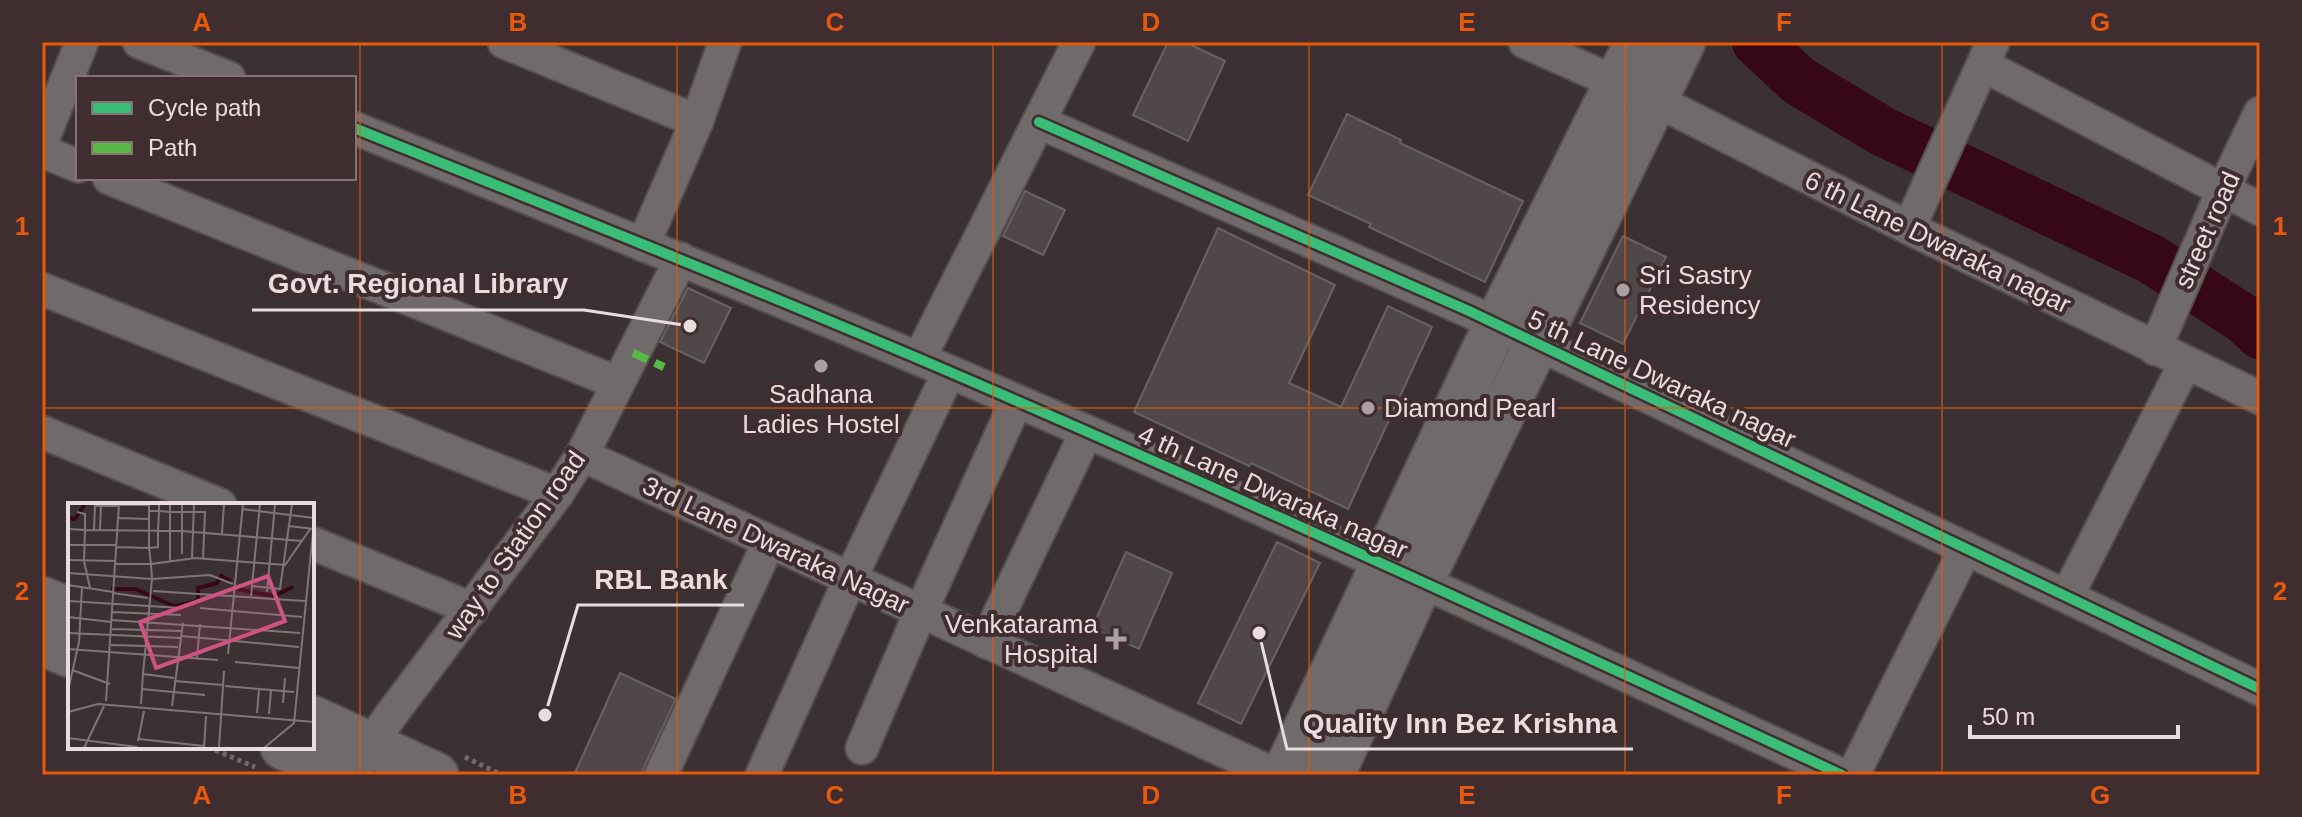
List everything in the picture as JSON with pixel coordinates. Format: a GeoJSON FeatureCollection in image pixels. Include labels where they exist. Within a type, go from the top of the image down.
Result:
{"type":"FeatureCollection","features":[{"type":"Feature","properties":{"kind":"main road"},"geometry":{"type":"LineString","coordinates":[[1284,775],[1538,344],[1636,91],[1637,42]]}},
{"type":"Feature","properties":{"kind":"main road"},"geometry":{"type":"LineString","coordinates":[[1332,775],[1402,573],[1496,324],[1636,91],[1683,42]]}},
{"type":"Feature","properties":{"kind":"main road"},"geometry":{"type":"LineString","coordinates":[[42,599],[68,610]]}},
{"type":"Feature","properties":{"kind":"main road"},"geometry":{"type":"LineString","coordinates":[[42,643],[68,654]]}},
{"type":"Feature","properties":{"kind":"main road"},"geometry":{"type":"LineString","coordinates":[[314,720],[356,765]]}},
{"type":"Feature","properties":{"kind":"main road"},"geometry":{"type":"LineString","coordinates":[[273,758],[436,775]]}},
{"type":"Feature","properties":{"kind":"street"},"geometry":{"type":"LineString","coordinates":[[42,141],[82,42]]}},
{"type":"Feature","properties":{"kind":"street"},"geometry":{"type":"LineString","coordinates":[[139,42],[224,76]]}},
{"type":"Feature","properties":{"kind":"street"},"geometry":{"type":"LineString","coordinates":[[504,42],[697,121]]}},
{"type":"Feature","properties":{"kind":"street"},"geometry":{"type":"LineString","coordinates":[[643,245],[697,121],[725,42]]}},
{"type":"Feature","properties":{"kind":"street"},"geometry":{"type":"LineString","coordinates":[[919,359],[1079,42]]}},
{"type":"Feature","properties":{"kind":"street","name":"6 th Lane Dwaraka nagar"},"geometry":{"type":"LineString","coordinates":[[1525,42],[1636,91],[2185,364],[2260,398]]}},
{"type":"Feature","properties":{"kind":"street"},"geometry":{"type":"LineString","coordinates":[[1909,228],[1988,54],[2260,209]]}},
{"type":"Feature","properties":{"kind":"street","name":"street road"},"geometry":{"type":"LineString","coordinates":[[2155,349],[2223,190],[2260,113]]}},
{"type":"Feature","properties":{"kind":"street","name":"5 th Lane Dwaraka nagar"},"geometry":{"type":"LineString","coordinates":[[1039,122],[1496,324],[2260,689]]}},
{"type":"Feature","properties":{"kind":"street","name":"4 th Lane Dwaraka nagar"},"geometry":{"type":"LineString","coordinates":[[356,129],[681,259],[949,372],[1402,573],[1842,775]]}},
{"type":"Feature","properties":{"kind":"street"},"geometry":{"type":"LineString","coordinates":[[42,151],[76,165]]}},
{"type":"Feature","properties":{"kind":"street"},"geometry":{"type":"LineString","coordinates":[[114,180],[618,383]]}},
{"type":"Feature","properties":{"kind":"street","name":"way to Station road"},"geometry":{"type":"LineString","coordinates":[[356,765],[557,494],[582,455],[681,259]]}},
{"type":"Feature","properties":{"kind":"street"},"geometry":{"type":"LineString","coordinates":[[42,289],[557,494]]}},
{"type":"Feature","properties":{"kind":"street"},"geometry":{"type":"LineString","coordinates":[[2067,596],[2185,364]]}},
{"type":"Feature","properties":{"kind":"street"},"geometry":{"type":"LineString","coordinates":[[762,775],[850,579],[949,372]]}},
{"type":"Feature","properties":{"kind":"street"},"geometry":{"type":"LineString","coordinates":[[862,748],[1016,402]]}},
{"type":"Feature","properties":{"kind":"street"},"geometry":{"type":"LineString","coordinates":[[42,432],[215,503]]}},
{"type":"Feature","properties":{"kind":"street"},"geometry":{"type":"LineString","coordinates":[[986,642],[1086,433]]}},
{"type":"Feature","properties":{"kind":"street","name":"3rd Lane Dwaraka Nagar"},"geometry":{"type":"LineString","coordinates":[[582,455],[1276,775]]}},
{"type":"Feature","properties":{"kind":"street"},"geometry":{"type":"LineString","coordinates":[[661,775],[769,542]]}},
{"type":"Feature","properties":{"kind":"street"},"geometry":{"type":"LineString","coordinates":[[314,544],[472,609]]}},
{"type":"Feature","properties":{"kind":"street"},"geometry":{"type":"LineString","coordinates":[[1853,775],[1966,548]]}},
{"type":"Feature","properties":{"kind":"path"},"geometry":{"type":"LineString","coordinates":[[220,749],[273,758]]}},
{"type":"Feature","properties":{"kind":"building"},"geometry":{"type":"Polygon","coordinates":[[[1168,42],[1185,42],[1225,61],[1188,141],[1133,115],[1168,42]]]}},
{"type":"Feature","properties":{"kind":"building"},"geometry":{"type":"Polygon","coordinates":[[[1347,114],[1401,140],[1400,143],[1523,201],[1485,282],[1308,195],[1347,114]]]}},
{"type":"Feature","properties":{"kind":"building"},"geometry":{"type":"Polygon","coordinates":[[[1025,191],[1065,210],[1043,255],[1003,236],[1025,191]]]}},
{"type":"Feature","properties":{"kind":"building"},"geometry":{"type":"Polygon","coordinates":[[[1218,228],[1335,285],[1289,383],[1341,407],[1388,306],[1432,327],[1348,509],[1134,412],[1218,228]]]}},
{"type":"Feature","properties":{"kind":"building","name":"Sri Sastry Residency"},"geometry":{"type":"Polygon","coordinates":[[[1623,236],[1666,257],[1623,344],[1580,323],[1623,236]]]}},
{"type":"Feature","properties":{"kind":"building"},"geometry":{"type":"Polygon","coordinates":[[[688,288],[731,308],[704,363],[660,342],[688,288]]]}},
{"type":"Feature","properties":{"kind":"building"},"geometry":{"type":"Polygon","coordinates":[[[1277,542],[1320,563],[1241,724],[1198,703],[1277,542]]]}},
{"type":"Feature","properties":{"kind":"building"},"geometry":{"type":"Polygon","coordinates":[[[1126,552],[1172,573],[1139,649],[1092,628],[1126,552]]]}},
{"type":"Feature","properties":{"kind":"building"},"geometry":{"type":"Polygon","coordinates":[[[620,673],[676,699],[642,775],[574,775],[620,673]]]}},
{"type":"Feature","properties":{"kind":"waterway"},"geometry":{"type":"LineString","coordinates":[[1757,42],[1799,81],[1882,131],[2151,259],[2244,319],[2260,334]]}},
{"type":"Feature","properties":{"kind":"marked path"},"geometry":{"type":"LineString","coordinates":[[633,353],[664,367]]}},
{"type":"Feature","properties":{"kind":"cycle path"},"geometry":{"type":"LineString","coordinates":[[1039,122],[1469,311],[2260,689]]}},
{"type":"Feature","properties":{"kind":"cycle path"},"geometry":{"type":"LineString","coordinates":[[356,129],[796,307],[1056,418],[1842,775]]}},
{"type":"Feature","properties":{"kind":"place","name":"Sri Sastry Residency"},"geometry":{"type":"Point","coordinates":[1623,290]}},
{"type":"Feature","properties":{"kind":"place","name":"Govt. Regional Library"},"geometry":{"type":"Point","coordinates":[690,326]}},
{"type":"Feature","properties":{"kind":"place","name":"Sadhana Ladies Hostel"},"geometry":{"type":"Point","coordinates":[821,366]}},
{"type":"Feature","properties":{"kind":"place","name":"Diamond Pearl"},"geometry":{"type":"Point","coordinates":[1368,408]}},
{"type":"Feature","properties":{"kind":"place","name":"Quality Inn Bez Krishna"},"geometry":{"type":"Point","coordinates":[1259,633]}},
{"type":"Feature","properties":{"kind":"place","name":"Venkatarama Hospital"},"geometry":{"type":"Point","coordinates":[1116,639]}},
{"type":"Feature","properties":{"kind":"place","name":"RBL Bank"},"geometry":{"type":"Point","coordinates":[545,715]}}]}
